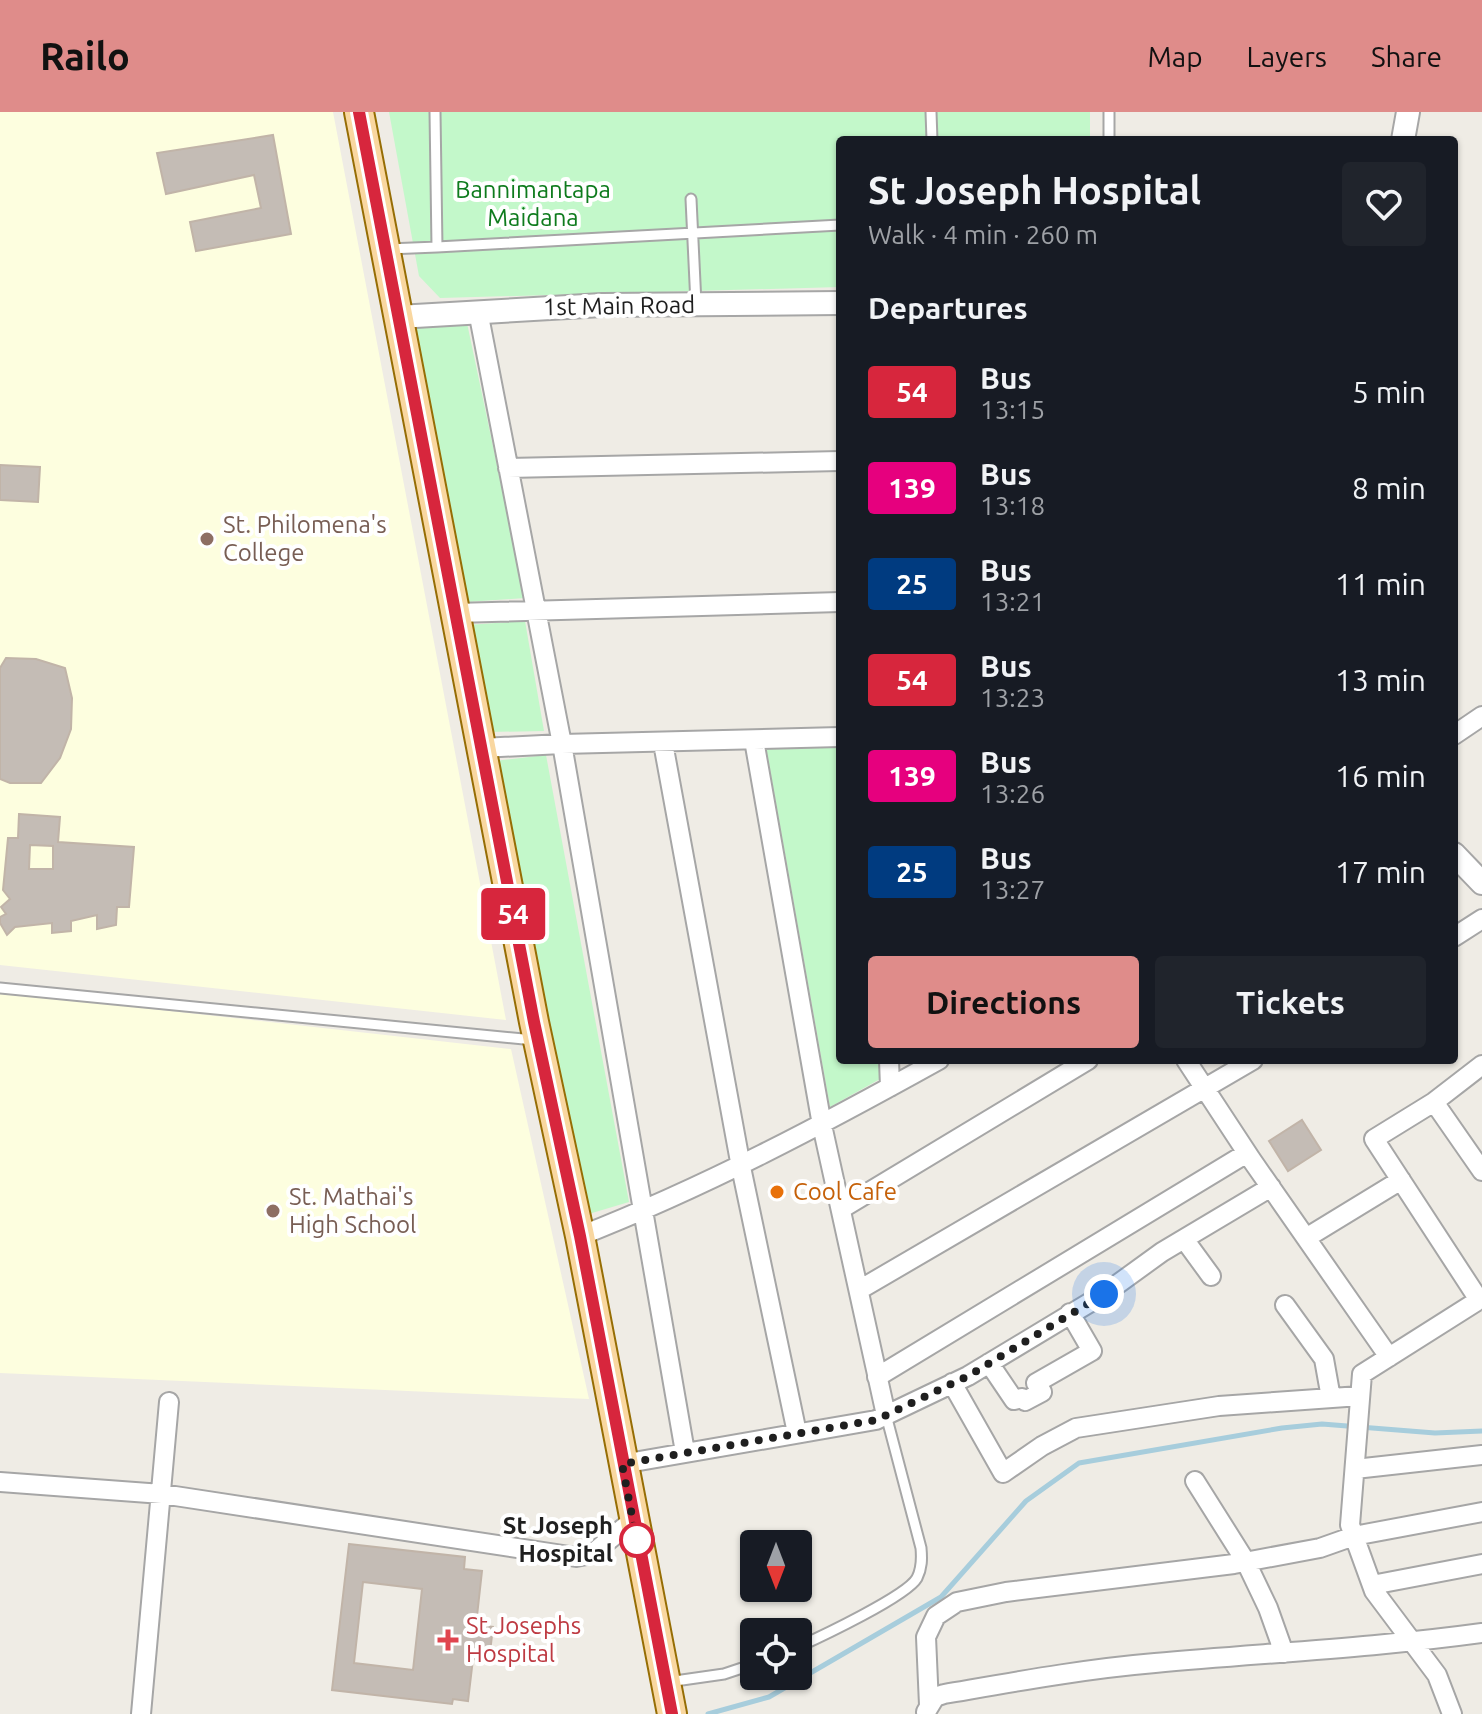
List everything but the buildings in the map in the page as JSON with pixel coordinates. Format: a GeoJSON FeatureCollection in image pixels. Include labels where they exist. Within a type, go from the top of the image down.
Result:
{"type":"FeatureCollection","features":[{"type":"Feature","properties":{"kind":"main road"},"geometry":{"type":"LineString","coordinates":[[359,112],[667,1694]]}},
{"type":"Feature","properties":{"kind":"street"},"geometry":{"type":"LineString","coordinates":[[1404,136],[1408,112]]}},
{"type":"Feature","properties":{"kind":"street","name":"1st Main Road"},"geometry":{"type":"LineString","coordinates":[[398,317],[602,305],[836,303]]}},
{"type":"Feature","properties":{"kind":"street"},"geometry":{"type":"LineString","coordinates":[[478,311],[562,744],[685,1452]]}},
{"type":"Feature","properties":{"kind":"street"},"geometry":{"type":"LineString","coordinates":[[508,468],[836,461]]}},
{"type":"Feature","properties":{"kind":"street"},"geometry":{"type":"LineString","coordinates":[[455,613],[836,602]]}},
{"type":"Feature","properties":{"kind":"street"},"geometry":{"type":"LineString","coordinates":[[1458,732],[1482,716]]}},
{"type":"Feature","properties":{"kind":"street"},"geometry":{"type":"LineString","coordinates":[[481,748],[836,737]]}},
{"type":"Feature","properties":{"kind":"street"},"geometry":{"type":"LineString","coordinates":[[754,740],[822,1125],[886,1415]]}},
{"type":"Feature","properties":{"kind":"street"},"geometry":{"type":"LineString","coordinates":[[663,743],[741,1167],[797,1433]]}},
{"type":"Feature","properties":{"kind":"street"},"geometry":{"type":"LineString","coordinates":[[1458,858],[1482,883]]}},
{"type":"Feature","properties":{"kind":"street"},"geometry":{"type":"LineString","coordinates":[[1458,934],[1482,919]]}},
{"type":"Feature","properties":{"kind":"street"},"geometry":{"type":"LineString","coordinates":[[889,1064],[890,1087]]}},
{"type":"Feature","properties":{"kind":"street"},"geometry":{"type":"LineString","coordinates":[[580,1236],[741,1167],[932,1064]]}},
{"type":"Feature","properties":{"kind":"street"},"geometry":{"type":"LineString","coordinates":[[841,1209],[1081,1064]]}},
{"type":"Feature","properties":{"kind":"street"},"geometry":{"type":"LineString","coordinates":[[1189,1064],[1389,1357]]}},
{"type":"Feature","properties":{"kind":"street"},"geometry":{"type":"LineString","coordinates":[[859,1290],[1247,1064]]}},
{"type":"Feature","properties":{"kind":"street"},"geometry":{"type":"LineString","coordinates":[[1452,1714],[1437,1675],[1372,1585],[1350,1525],[1362,1374],[1480,1299],[1374,1139],[1434,1102],[1482,1065]]}},
{"type":"Feature","properties":{"kind":"street"},"geometry":{"type":"LineString","coordinates":[[1434,1102],[1482,1171]]}},
{"type":"Feature","properties":{"kind":"street"},"geometry":{"type":"LineString","coordinates":[[877,1377],[1247,1153]]}},
{"type":"Feature","properties":{"kind":"street"},"geometry":{"type":"LineString","coordinates":[[1306,1238],[1401,1180]]}},
{"type":"Feature","properties":{"kind":"street"},"geometry":{"type":"LineString","coordinates":[[622,1464],[876,1420],[989,1363],[1271,1187]]}},
{"type":"Feature","properties":{"kind":"street"},"geometry":{"type":"LineString","coordinates":[[1184,1239],[1211,1276]]}},
{"type":"Feature","properties":{"kind":"street"},"geometry":{"type":"LineString","coordinates":[[1285,1305],[1324,1359],[1331,1398]]}},
{"type":"Feature","properties":{"kind":"street"},"geometry":{"type":"LineString","coordinates":[[989,1363],[1014,1400],[1022,1398],[1025,1401],[1042,1392],[1036,1383],[1092,1351],[1070,1313]]}},
{"type":"Feature","properties":{"kind":"street"},"geometry":{"type":"LineString","coordinates":[[952,1383],[1003,1473],[1042,1446],[1076,1428],[1219,1406],[1331,1398],[1360,1401]]}},
{"type":"Feature","properties":{"kind":"street"},"geometry":{"type":"LineString","coordinates":[[141,1714],[169,1402]]}},
{"type":"Feature","properties":{"kind":"street"},"geometry":{"type":"LineString","coordinates":[[1355,1469],[1482,1455]]}},
{"type":"Feature","properties":{"kind":"street"},"geometry":{"type":"LineString","coordinates":[[1195,1481],[1246,1562],[1268,1608],[1284,1653]]}},
{"type":"Feature","properties":{"kind":"street"},"geometry":{"type":"LineString","coordinates":[[0,1482],[162,1494],[576,1557],[592,1554],[633,1520]]}},
{"type":"Feature","properties":{"kind":"street"},"geometry":{"type":"LineString","coordinates":[[927,1710],[926,1637],[936,1616],[957,1602],[1006,1592],[1246,1562],[1320,1548],[1354,1536],[1482,1512]]}},
{"type":"Feature","properties":{"kind":"street"},"geometry":{"type":"LineString","coordinates":[[1372,1585],[1482,1564]]}},
{"type":"Feature","properties":{"kind":"street"},"geometry":{"type":"LineString","coordinates":[[927,1710],[935,1697],[944,1694],[1042,1678],[1151,1663],[1413,1643],[1482,1633]]}},
{"type":"Feature","properties":{"kind":"lane"},"geometry":{"type":"LineString","coordinates":[[435,112],[437,247]]}},
{"type":"Feature","properties":{"kind":"lane"},"geometry":{"type":"LineString","coordinates":[[931,112],[932,136]]}},
{"type":"Feature","properties":{"kind":"lane"},"geometry":{"type":"LineString","coordinates":[[1109,112],[1109,136]]}},
{"type":"Feature","properties":{"kind":"lane"},"geometry":{"type":"LineString","coordinates":[[691,199],[696,304]]}},
{"type":"Feature","properties":{"kind":"lane"},"geometry":{"type":"LineString","coordinates":[[385,249],[836,225]]}},
{"type":"Feature","properties":{"kind":"lane"},"geometry":{"type":"LineString","coordinates":[[0,988],[538,1040]]}},
{"type":"Feature","properties":{"kind":"lane"},"geometry":{"type":"LineString","coordinates":[[812,1641],[845,1626],[915,1582],[922,1565],[921,1548],[886,1415]]}},
{"type":"Feature","properties":{"kind":"lane"},"geometry":{"type":"LineString","coordinates":[[667,1694],[740,1669]]}},
{"type":"Feature","properties":{"kind":"shaded area","name":"St. Philomena's College"},"geometry":{"type":"Polygon","coordinates":[[[0,112],[333,112],[506,1020],[0,965],[0,112]]]}},
{"type":"Feature","properties":{"kind":"shaded area","name":"St. Mathai's High School"},"geometry":{"type":"Polygon","coordinates":[[[0,992],[511,1049],[589,1399],[0,1373],[0,992]]]}},
{"type":"Feature","properties":{"kind":"green space","name":"Bannimantapa Maidana"},"geometry":{"type":"Polygon","coordinates":[[[389,112],[1090,112],[1090,136],[836,136],[836,287],[440,298],[419,276],[389,112]]]}},
{"type":"Feature","properties":{"kind":"green space"},"geometry":{"type":"Polygon","coordinates":[[[467,323],[525,598],[467,602],[412,327],[467,323]]]}},
{"type":"Feature","properties":{"kind":"green space"},"geometry":{"type":"Polygon","coordinates":[[[525,621],[544,731],[489,732],[467,625],[525,621]]]}},
{"type":"Feature","properties":{"kind":"green space"},"geometry":{"type":"Polygon","coordinates":[[[836,746],[836,1064],[879,1064],[880,1079],[830,1107],[766,747],[836,746]]]}},
{"type":"Feature","properties":{"kind":"green space"},"geometry":{"type":"Polygon","coordinates":[[[546,755],[629,1202],[582,1216],[494,761],[546,755]]]}},
{"type":"Feature","properties":{"kind":"waterway"},"geometry":{"type":"LineString","coordinates":[[708,1714],[769,1697],[941,1597],[1026,1501],[1079,1463],[1322,1424],[1435,1433],[1482,1431]]}},
{"type":"Feature","properties":{"kind":"bus line","name":"54"},"geometry":{"type":"LineString","coordinates":[[359,112],[534,1022],[580,1236],[672,1714]]}},
{"type":"Feature","properties":{"kind":"place","name":"St. Philomena's College"},"geometry":{"type":"Point","coordinates":[207,539]}},
{"type":"Feature","properties":{"kind":"place","name":"Cool Cafe"},"geometry":{"type":"Point","coordinates":[777,1192]}},
{"type":"Feature","properties":{"kind":"place","name":"St. Mathai's High School"},"geometry":{"type":"Point","coordinates":[273,1211]}},
{"type":"Feature","properties":{"kind":"place","name":"St Joseph Hospital"},"geometry":{"type":"Point","coordinates":[637,1540]}},
{"type":"Feature","properties":{"kind":"place","name":"St Josephs Hospital"},"geometry":{"type":"Point","coordinates":[448,1640]}},
{"type":"Feature","properties":{"kind":"route"},"geometry":{"type":"LineString","coordinates":[[637,1540],[638,1547],[622,1464],[876,1420],[968,1376],[1104,1294]]}}]}
